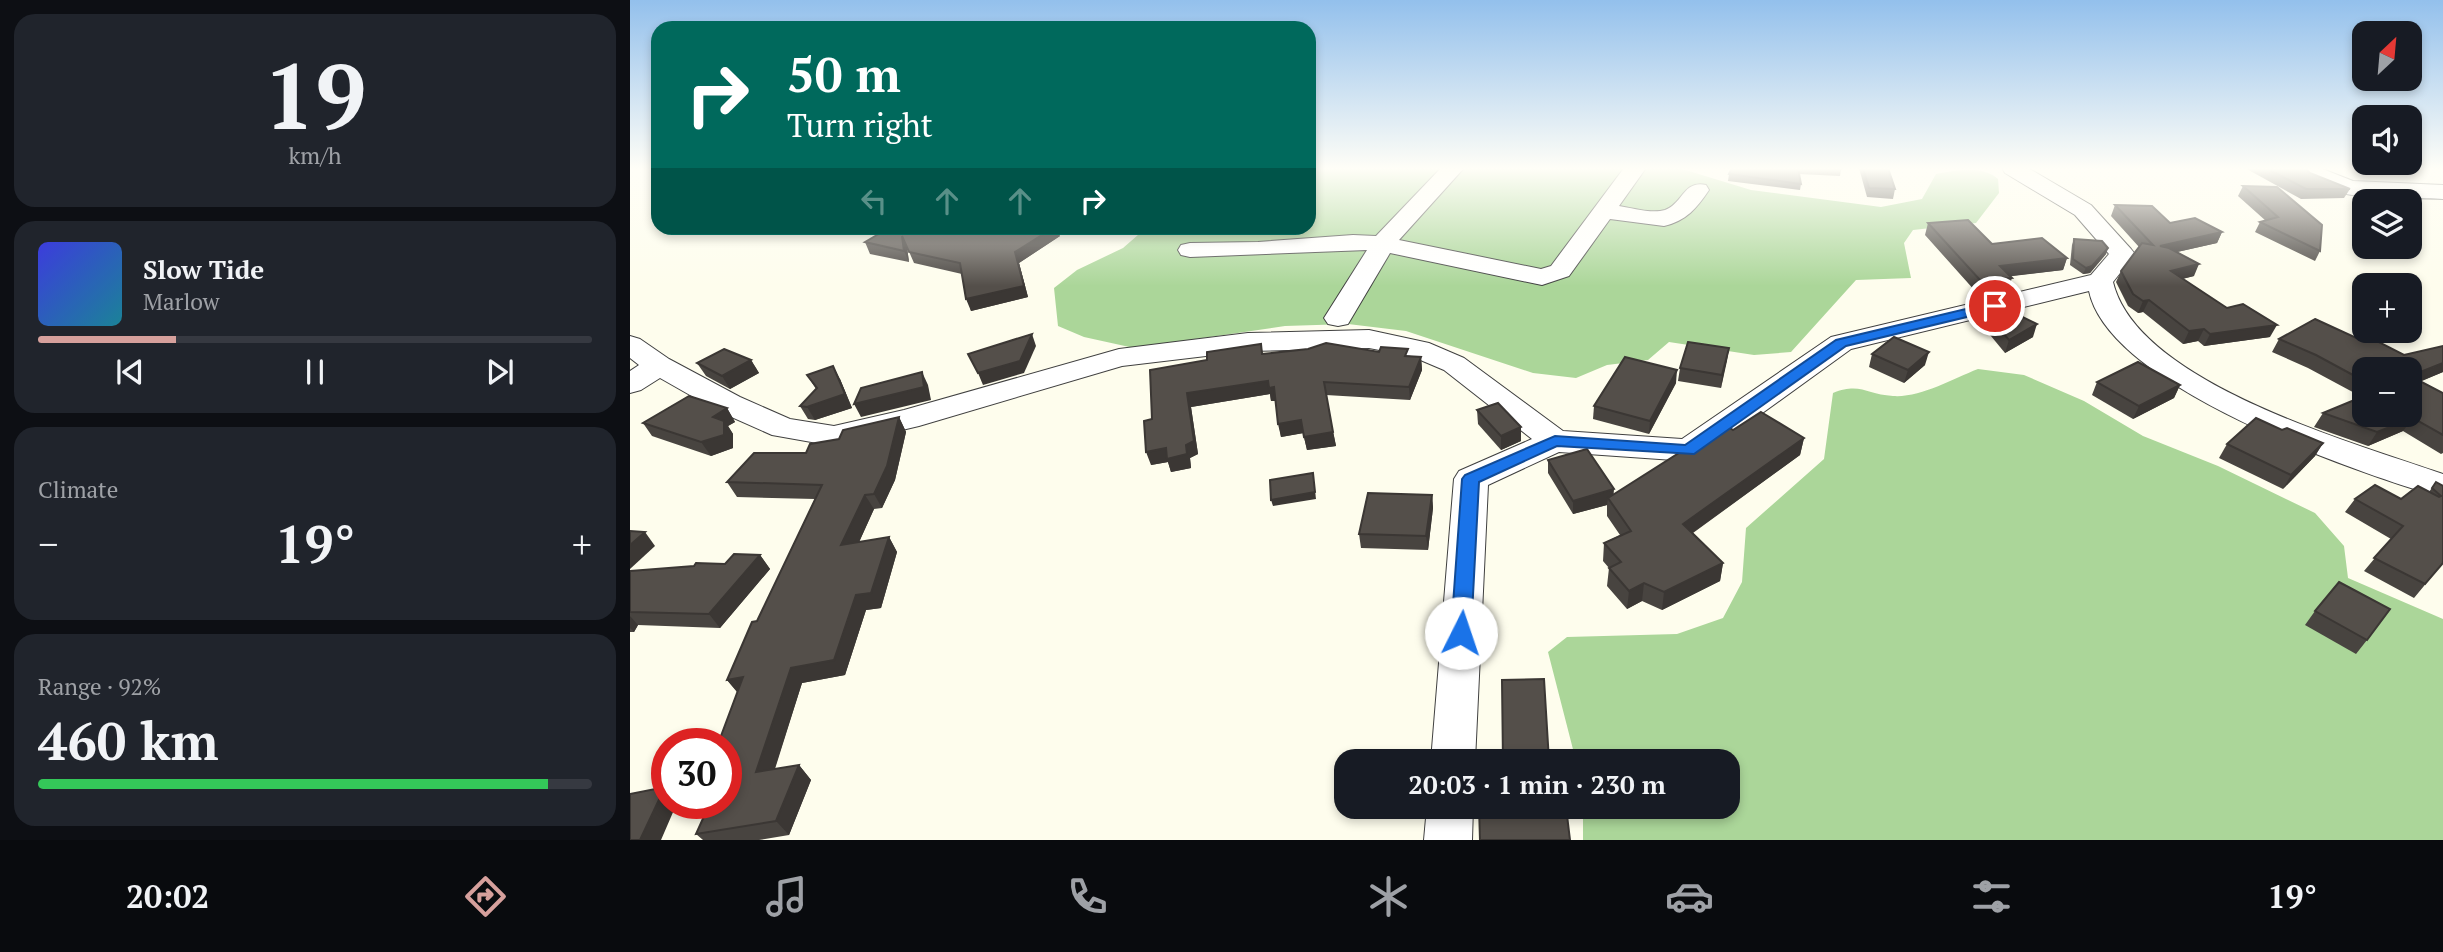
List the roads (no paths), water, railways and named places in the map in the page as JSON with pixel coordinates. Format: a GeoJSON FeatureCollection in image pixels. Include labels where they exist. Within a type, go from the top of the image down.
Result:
{"type":"FeatureCollection","features":[{"type":"Feature","properties":{"kind":"street"},"geometry":{"type":"LineString","coordinates":[[1338,318],[1383,244],[1415,207]]}},
{"type":"Feature","properties":{"kind":"street"},"geometry":{"type":"LineString","coordinates":[[1190,250],[1258,249],[1353,242],[1383,244],[1542,277],[1560,271],[1607,207]]}},
{"type":"Feature","properties":{"kind":"street"},"geometry":{"type":"LineString","coordinates":[[1604,211],[1664,219],[1680,212],[1684,207]]}},
{"type":"Feature","properties":{"kind":"street"},"geometry":{"type":"LineString","coordinates":[[1454,749],[1471,479],[1555,441],[1688,450],[1841,343],[2099,281],[2122,254],[2078,207]]}},
{"type":"Feature","properties":{"kind":"street"},"geometry":{"type":"LineString","coordinates":[[2099,281],[2107,306],[2125,330],[2145,351],[2189,381],[2255,416],[2443,486]]}},
{"type":"Feature","properties":{"kind":"street"},"geometry":{"type":"LineString","coordinates":[[630,345],[659,365],[729,404],[783,428],[834,436],[908,419],[1119,358],[1248,342],[1369,339],[1419,349],[1454,364],[1555,441]]}},
{"type":"Feature","properties":{"kind":"street"},"geometry":{"type":"LineString","coordinates":[[630,384],[659,365]]}},
{"type":"Feature","properties":{"kind":"street"},"geometry":{"type":"LineString","coordinates":[[1448,840],[1449,819]]}}]}
